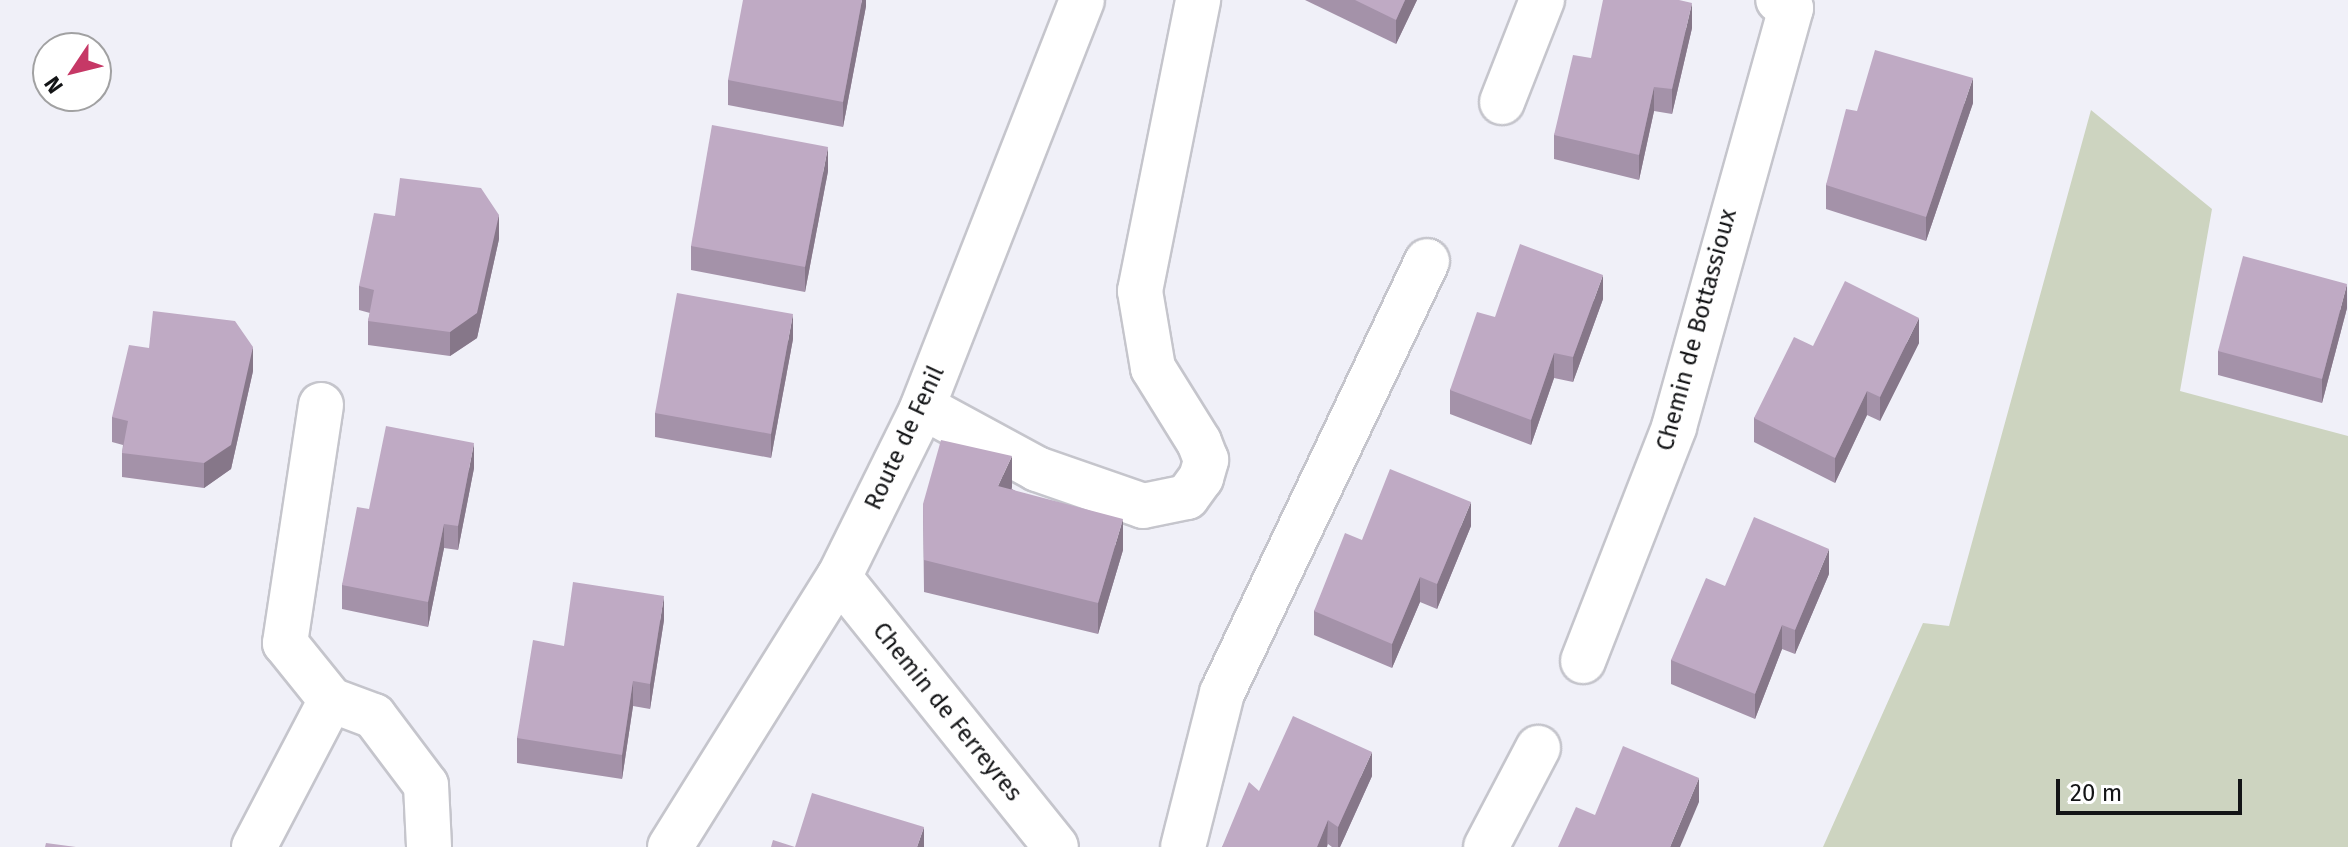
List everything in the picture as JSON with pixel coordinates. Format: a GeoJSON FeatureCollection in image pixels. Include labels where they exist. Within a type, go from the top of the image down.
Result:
{"type":"FeatureCollection","features":[{"type":"Feature","properties":{"kind":"street","name":"Route de Fenil"},"geometry":{"type":"LineString","coordinates":[[670,847],[839,577],[923,407],[1082,0]]}},
{"type":"Feature","properties":{"kind":"street"},"geometry":{"type":"LineString","coordinates":[[923,407],[1037,469],[1143,506],[1187,497],[1201,478],[1206,460],[1199,442],[1153,368],[1140,291],[1198,0]]}},
{"type":"Feature","properties":{"kind":"street"},"geometry":{"type":"LineString","coordinates":[[1502,102],[1542,0]]}},
{"type":"Feature","properties":{"kind":"street","name":"Chemin de Bottassioux"},"geometry":{"type":"LineString","coordinates":[[1583,661],[1674,427],[1791,8],[1778,0]]}},
{"type":"Feature","properties":{"kind":"street"},"geometry":{"type":"LineString","coordinates":[[1183,847],[1222,693],[1427,261]]}},
{"type":"Feature","properties":{"kind":"street"},"geometry":{"type":"LineString","coordinates":[[321,405],[285,643],[331,700],[374,716],[426,785],[429,847]]}},
{"type":"Feature","properties":{"kind":"street","name":"Chemin de Ferreyres"},"geometry":{"type":"LineString","coordinates":[[839,577],[1056,847]]}},
{"type":"Feature","properties":{"kind":"street"},"geometry":{"type":"LineString","coordinates":[[254,847],[331,700]]}},
{"type":"Feature","properties":{"kind":"street"},"geometry":{"type":"LineString","coordinates":[[1486,847],[1538,748]]}},
{"type":"Feature","properties":{"kind":"green space"},"geometry":{"type":"Polygon","coordinates":[[[2091,110],[2212,209],[2180,391],[2348,436],[2348,847],[1823,847],[1923,623],[1949,626],[2091,110]]]}},
{"type":"Feature","properties":{"kind":"building"},"geometry":{"type":"Polygon","coordinates":[[[743,0],[862,0],[843,102],[728,80],[743,0]]]}},
{"type":"Feature","properties":{"kind":"building"},"geometry":{"type":"Polygon","coordinates":[[[1355,0],[1405,0],[1396,20],[1355,0]]]}},
{"type":"Feature","properties":{"kind":"building"},"geometry":{"type":"Polygon","coordinates":[[[1603,0],[1679,0],[1692,3],[1672,89],[1654,87],[1639,155],[1554,135],[1573,55],[1591,58],[1603,0]]]}},
{"type":"Feature","properties":{"kind":"building"},"geometry":{"type":"Polygon","coordinates":[[[1875,50],[1973,78],[1926,217],[1826,185],[1846,109],[1857,111],[1875,50]]]}},
{"type":"Feature","properties":{"kind":"building"},"geometry":{"type":"Polygon","coordinates":[[[712,125],[828,147],[805,267],[691,246],[712,125]]]}},
{"type":"Feature","properties":{"kind":"building"},"geometry":{"type":"Polygon","coordinates":[[[400,178],[481,188],[499,215],[477,313],[450,332],[368,321],[374,290],[359,286],[374,213],[395,216],[400,178]]]}},
{"type":"Feature","properties":{"kind":"building"},"geometry":{"type":"Polygon","coordinates":[[[1520,244],[1603,275],[1573,357],[1554,353],[1531,420],[1450,390],[1477,312],[1495,317],[1520,244]]]}},
{"type":"Feature","properties":{"kind":"building"},"geometry":{"type":"Polygon","coordinates":[[[2243,256],[2347,284],[2322,379],[2218,351],[2243,256]]]}},
{"type":"Feature","properties":{"kind":"building"},"geometry":{"type":"Polygon","coordinates":[[[1845,281],[1919,318],[1880,397],[1867,391],[1835,458],[1754,418],[1794,337],[1813,346],[1845,281]]]}},
{"type":"Feature","properties":{"kind":"building"},"geometry":{"type":"Polygon","coordinates":[[[677,293],[793,314],[771,434],[655,413],[677,293]]]}},
{"type":"Feature","properties":{"kind":"building"},"geometry":{"type":"Polygon","coordinates":[[[153,311],[235,321],[253,347],[231,445],[204,463],[122,453],[128,421],[112,417],[129,345],[149,348],[153,311]]]}},
{"type":"Feature","properties":{"kind":"building"},"geometry":{"type":"Polygon","coordinates":[[[386,426],[474,443],[458,526],[444,524],[428,602],[342,585],[357,507],[369,509],[386,426]]]}},
{"type":"Feature","properties":{"kind":"building"},"geometry":{"type":"Polygon","coordinates":[[[941,440],[1012,456],[998,486],[1123,519],[1098,603],[924,560],[923,504],[941,440]]]}},
{"type":"Feature","properties":{"kind":"building"},"geometry":{"type":"Polygon","coordinates":[[[1390,469],[1471,502],[1437,584],[1420,577],[1392,644],[1314,611],[1345,533],[1362,540],[1390,469]]]}},
{"type":"Feature","properties":{"kind":"building"},"geometry":{"type":"Polygon","coordinates":[[[1754,517],[1829,549],[1795,630],[1782,625],[1755,694],[1671,660],[1706,578],[1725,586],[1754,517]]]}},
{"type":"Feature","properties":{"kind":"building"},"geometry":{"type":"Polygon","coordinates":[[[573,582],[664,596],[650,684],[633,681],[622,755],[517,738],[533,640],[564,646],[573,582]]]}},
{"type":"Feature","properties":{"kind":"building"},"geometry":{"type":"Polygon","coordinates":[[[1293,716],[1372,752],[1338,827],[1328,820],[1317,847],[1222,847],[1249,782],[1259,791],[1293,716]]]}},
{"type":"Feature","properties":{"kind":"building"},"geometry":{"type":"Polygon","coordinates":[[[1623,746],[1699,778],[1670,847],[1558,847],[1576,807],[1595,815],[1623,746]]]}},
{"type":"Feature","properties":{"kind":"building"},"geometry":{"type":"Polygon","coordinates":[[[812,793],[924,827],[917,847],[795,847],[812,793]]]}},
{"type":"Feature","properties":{"kind":"building"},"geometry":{"type":"Polygon","coordinates":[[[773,840],[795,847],[771,847],[773,840]]]}},
{"type":"Feature","properties":{"kind":"building"},"geometry":{"type":"Polygon","coordinates":[[[46,843],[76,847],[45,847],[46,843]]]}}]}
